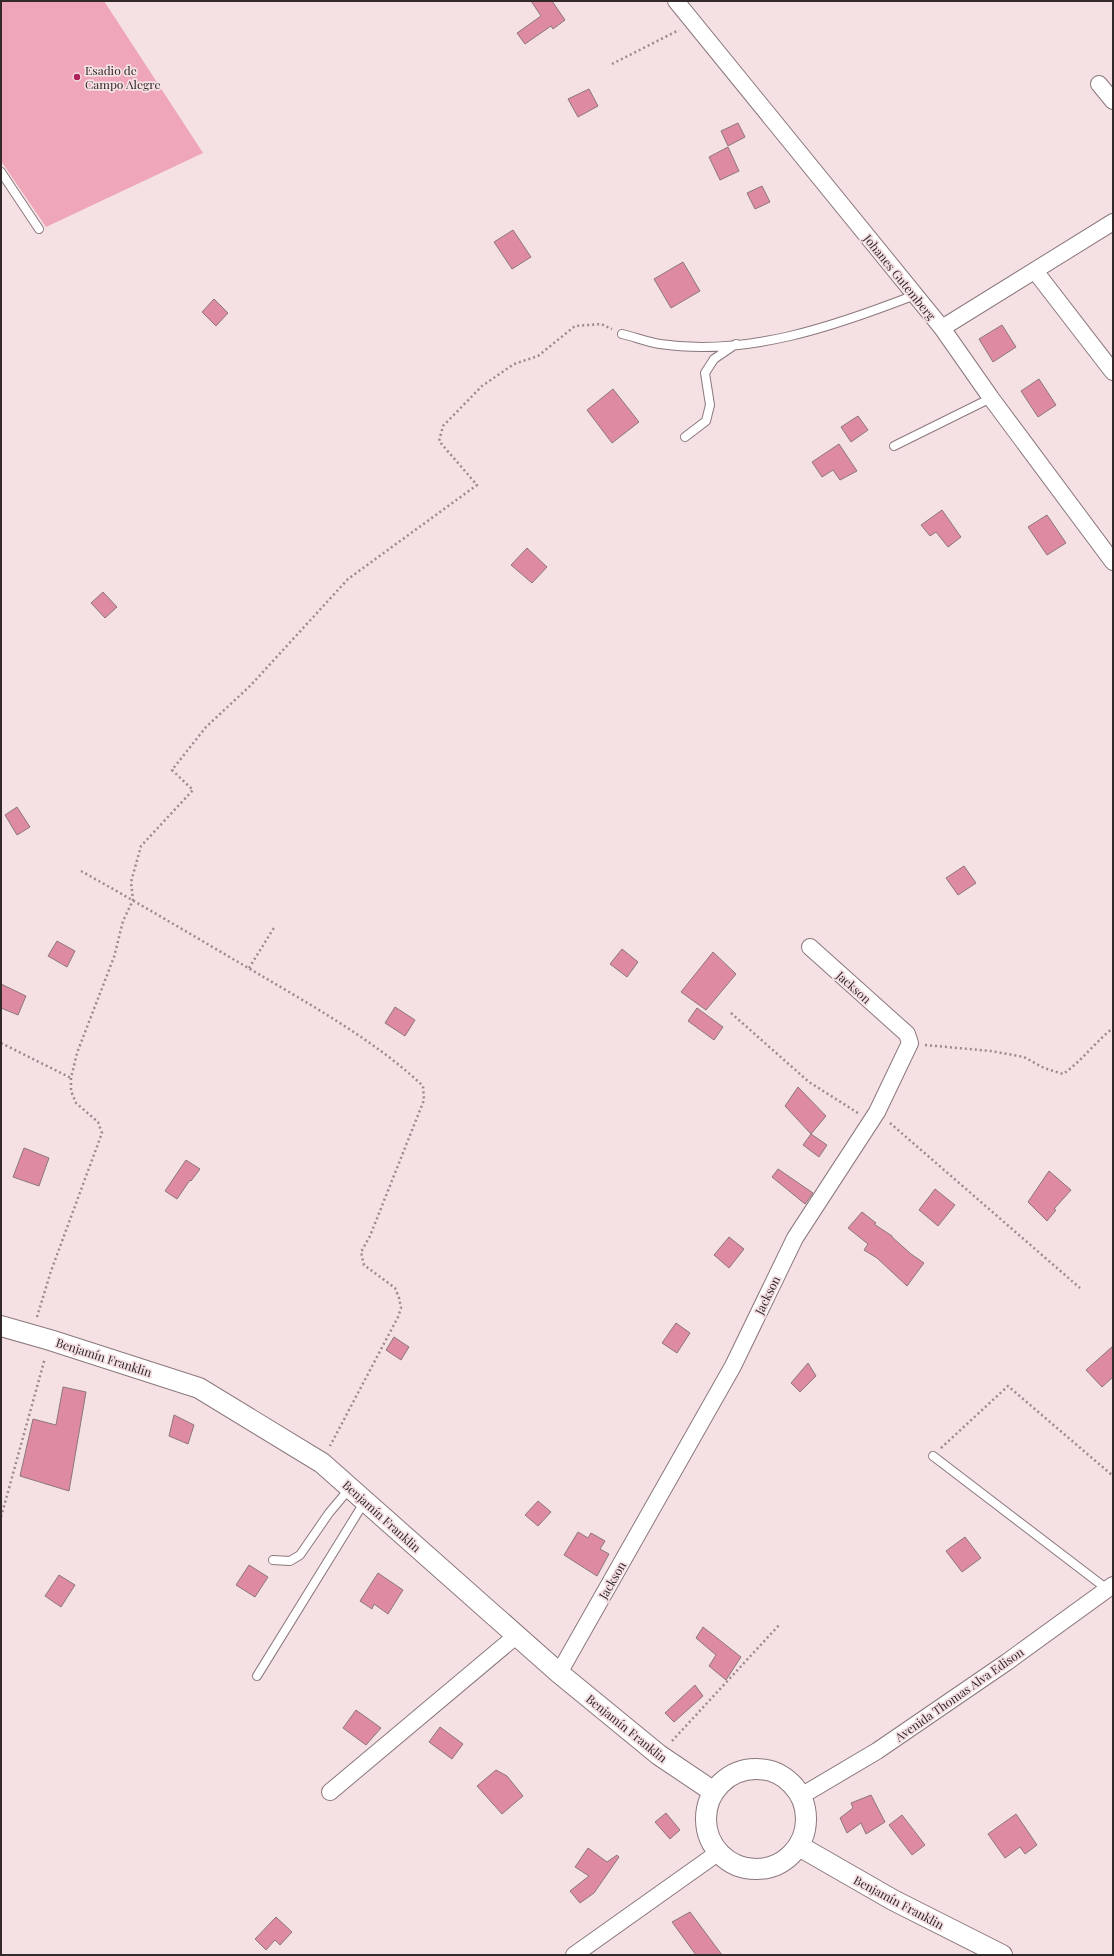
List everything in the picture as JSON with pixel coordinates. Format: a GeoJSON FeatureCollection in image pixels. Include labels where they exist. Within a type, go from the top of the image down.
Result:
{"type":"FeatureCollection","features":[{"type":"Feature","properties":{"kind":"street","name":"Johanes Gutemberg"},"geometry":{"type":"LineString","coordinates":[[676,1],[942,328],[991,398],[1113,562]]}},
{"type":"Feature","properties":{"kind":"street"},"geometry":{"type":"LineString","coordinates":[[1099,84],[1113,102]]}},
{"type":"Feature","properties":{"kind":"street"},"geometry":{"type":"LineString","coordinates":[[942,328],[1113,222]]}},
{"type":"Feature","properties":{"kind":"street"},"geometry":{"type":"LineString","coordinates":[[1035,270],[1113,372]]}},
{"type":"Feature","properties":{"kind":"street","name":"Jackson"},"geometry":{"type":"LineString","coordinates":[[559,1673],[733,1366],[795,1238],[874,1116],[910,1044],[907,1034],[810,947]]}},
{"type":"Feature","properties":{"kind":"street","name":"Benjamín Franklin"},"geometry":{"type":"LineString","coordinates":[[1,1326],[41,1337],[199,1388],[322,1463],[559,1673],[659,1755],[714,1792]]}},
{"type":"Feature","properties":{"kind":"street","name":"Avenida Thomas Alva Edison"},"geometry":{"type":"LineString","coordinates":[[801,1796],[884,1746],[1007,1662],[1110,1587]]}},
{"type":"Feature","properties":{"kind":"street"},"geometry":{"type":"LineString","coordinates":[[330,1792],[517,1635]]}},
{"type":"Feature","properties":{"kind":"street"},"geometry":{"type":"LineString","coordinates":[[759,1769],[772,1771],[784,1777],[801,1796],[805,1809],[806,1822],[804,1834],[799,1846],[790,1856],[779,1863],[767,1868],[754,1869],[741,1866],[729,1861],[719,1852],[712,1842],[706,1816],[709,1803],[714,1792],[733,1774],[746,1770],[759,1769]]}},
{"type":"Feature","properties":{"kind":"street","name":"Benjamín Franklin"},"geometry":{"type":"LineString","coordinates":[[799,1846],[893,1900],[1002,1955]]}},
{"type":"Feature","properties":{"kind":"street"},"geometry":{"type":"LineString","coordinates":[[574,1955],[719,1852]]}},
{"type":"Feature","properties":{"kind":"lane"},"geometry":{"type":"LineString","coordinates":[[1,172],[39,229]]}},
{"type":"Feature","properties":{"kind":"lane"},"geometry":{"type":"LineString","coordinates":[[622,334],[660,344],[710,346],[770,341],[854,318],[915,295]]}},
{"type":"Feature","properties":{"kind":"lane"},"geometry":{"type":"LineString","coordinates":[[685,437],[706,422],[710,405],[705,373],[714,359],[736,344]]}},
{"type":"Feature","properties":{"kind":"lane"},"geometry":{"type":"LineString","coordinates":[[894,446],[991,398]]}},
{"type":"Feature","properties":{"kind":"lane"},"geometry":{"type":"LineString","coordinates":[[933,1456],[1110,1587]]}},
{"type":"Feature","properties":{"kind":"lane"},"geometry":{"type":"LineString","coordinates":[[274,1560],[290,1561],[300,1555],[329,1513],[350,1488]]}},
{"type":"Feature","properties":{"kind":"lane"},"geometry":{"type":"LineString","coordinates":[[257,1676],[365,1501]]}},
{"type":"Feature","properties":{"kind":"path"},"geometry":{"type":"LineString","coordinates":[[612,64],[694,23]]}},
{"type":"Feature","properties":{"kind":"path"},"geometry":{"type":"LineString","coordinates":[[1,1518],[41,1337],[51,1270],[102,1133],[98,1122],[76,1103],[71,1091],[70,1078],[77,1054],[114,957],[123,921],[133,900],[131,882],[141,846],[193,790],[172,770],[206,727],[251,685],[348,579],[477,485],[439,441],[443,426],[482,386],[514,364],[538,356],[575,326],[601,324],[622,334]]}},
{"type":"Feature","properties":{"kind":"path"},"geometry":{"type":"LineString","coordinates":[[80,871],[133,900],[328,1015],[408,1072],[423,1086],[424,1100],[370,1236],[361,1252],[364,1265],[394,1288],[400,1298],[401,1308],[398,1317],[322,1463]]}},
{"type":"Feature","properties":{"kind":"path"},"geometry":{"type":"LineString","coordinates":[[249,968],[275,926]]}},
{"type":"Feature","properties":{"kind":"path"},"geometry":{"type":"LineString","coordinates":[[731,1013],[809,1082],[874,1116],[1080,1288]]}},
{"type":"Feature","properties":{"kind":"path"},"geometry":{"type":"LineString","coordinates":[[910,1044],[991,1051],[1024,1057],[1044,1068],[1063,1074],[1074,1066],[1101,1038],[1113,1028]]}},
{"type":"Feature","properties":{"kind":"path"},"geometry":{"type":"LineString","coordinates":[[1,1044],[70,1078]]}},
{"type":"Feature","properties":{"kind":"path"},"geometry":{"type":"LineString","coordinates":[[933,1456],[1008,1386],[1113,1476]]}},
{"type":"Feature","properties":{"kind":"path"},"geometry":{"type":"LineString","coordinates":[[659,1755],[780,1624]]}},
{"type":"Feature","properties":{"kind":"shaded area","name":"Esadio de Campo Alegre"},"geometry":{"type":"Polygon","coordinates":[[[1,1],[104,1],[203,153],[46,227],[1,161],[1,1]]]}},
{"type":"Feature","properties":{"kind":"building"},"geometry":{"type":"Polygon","coordinates":[[[531,1],[552,1],[565,20],[553,29],[551,26],[525,44],[517,33],[541,16],[531,1]]]}},
{"type":"Feature","properties":{"kind":"building"},"geometry":{"type":"Polygon","coordinates":[[[589,89],[598,106],[578,117],[568,99],[589,89]]]}},
{"type":"Feature","properties":{"kind":"building"},"geometry":{"type":"Polygon","coordinates":[[[738,123],[745,137],[728,146],[721,131],[738,123]]]}},
{"type":"Feature","properties":{"kind":"building"},"geometry":{"type":"Polygon","coordinates":[[[728,147],[739,171],[720,180],[709,157],[728,147]]]}},
{"type":"Feature","properties":{"kind":"building"},"geometry":{"type":"Polygon","coordinates":[[[762,186],[770,202],[755,209],[747,193],[762,186]]]}},
{"type":"Feature","properties":{"kind":"building"},"geometry":{"type":"Polygon","coordinates":[[[513,230],[531,257],[512,269],[494,242],[513,230]]]}},
{"type":"Feature","properties":{"kind":"building"},"geometry":{"type":"Polygon","coordinates":[[[683,262],[700,291],[671,308],[654,279],[683,262]]]}},
{"type":"Feature","properties":{"kind":"building"},"geometry":{"type":"Polygon","coordinates":[[[214,299],[228,313],[216,326],[202,312],[214,299]]]}},
{"type":"Feature","properties":{"kind":"building"},"geometry":{"type":"Polygon","coordinates":[[[1002,325],[1016,347],[993,362],[979,339],[1002,325]]]}},
{"type":"Feature","properties":{"kind":"building"},"geometry":{"type":"Polygon","coordinates":[[[1039,379],[1056,405],[1038,417],[1021,391],[1039,379]]]}},
{"type":"Feature","properties":{"kind":"building"},"geometry":{"type":"Polygon","coordinates":[[[613,389],[639,422],[612,443],[587,410],[613,389]]]}},
{"type":"Feature","properties":{"kind":"building"},"geometry":{"type":"Polygon","coordinates":[[[858,416],[868,430],[851,442],[841,427],[858,416]]]}},
{"type":"Feature","properties":{"kind":"building"},"geometry":{"type":"Polygon","coordinates":[[[839,444],[857,471],[840,480],[833,470],[822,477],[812,462],[839,444]]]}},
{"type":"Feature","properties":{"kind":"building"},"geometry":{"type":"Polygon","coordinates":[[[942,510],[961,537],[948,547],[936,532],[930,536],[921,525],[942,510]]]}},
{"type":"Feature","properties":{"kind":"building"},"geometry":{"type":"Polygon","coordinates":[[[1047,515],[1066,543],[1047,555],[1028,527],[1047,515]]]}},
{"type":"Feature","properties":{"kind":"building"},"geometry":{"type":"Polygon","coordinates":[[[527,548],[547,567],[532,583],[511,565],[527,548]]]}},
{"type":"Feature","properties":{"kind":"building"},"geometry":{"type":"Polygon","coordinates":[[[103,592],[117,607],[105,618],[91,603],[103,592]]]}},
{"type":"Feature","properties":{"kind":"building"},"geometry":{"type":"Polygon","coordinates":[[[17,807],[30,827],[17,835],[5,815],[17,807]]]}},
{"type":"Feature","properties":{"kind":"building"},"geometry":{"type":"Polygon","coordinates":[[[964,866],[976,883],[958,895],[946,878],[964,866]]]}},
{"type":"Feature","properties":{"kind":"building"},"geometry":{"type":"Polygon","coordinates":[[[57,941],[75,951],[67,967],[48,956],[57,941]]]}},
{"type":"Feature","properties":{"kind":"building"},"geometry":{"type":"Polygon","coordinates":[[[622,949],[638,962],[627,977],[610,964],[622,949]]]}},
{"type":"Feature","properties":{"kind":"building"},"geometry":{"type":"Polygon","coordinates":[[[713,952],[736,974],[706,1010],[681,992],[713,952]]]}},
{"type":"Feature","properties":{"kind":"building"},"geometry":{"type":"Polygon","coordinates":[[[1,984],[26,996],[18,1015],[1,1008],[1,984]]]}},
{"type":"Feature","properties":{"kind":"building"},"geometry":{"type":"Polygon","coordinates":[[[395,1007],[415,1020],[405,1036],[385,1023],[395,1007]]]}},
{"type":"Feature","properties":{"kind":"building"},"geometry":{"type":"Polygon","coordinates":[[[697,1008],[723,1027],[714,1040],[688,1021],[697,1008]]]}},
{"type":"Feature","properties":{"kind":"building"},"geometry":{"type":"Polygon","coordinates":[[[798,1087],[826,1116],[811,1134],[785,1106],[798,1087]]]}},
{"type":"Feature","properties":{"kind":"building"},"geometry":{"type":"Polygon","coordinates":[[[811,1134],[827,1145],[819,1157],[803,1145],[811,1134]]]}},
{"type":"Feature","properties":{"kind":"building"},"geometry":{"type":"Polygon","coordinates":[[[24,1148],[49,1158],[39,1186],[13,1177],[24,1148]]]}},
{"type":"Feature","properties":{"kind":"building"},"geometry":{"type":"Polygon","coordinates":[[[186,1160],[200,1169],[191,1181],[190,1180],[177,1199],[165,1191],[186,1160]]]}},
{"type":"Feature","properties":{"kind":"building"},"geometry":{"type":"Polygon","coordinates":[[[778,1169],[813,1193],[805,1204],[772,1177],[778,1169]]]}},
{"type":"Feature","properties":{"kind":"building"},"geometry":{"type":"Polygon","coordinates":[[[1049,1171],[1071,1190],[1054,1209],[1056,1210],[1047,1221],[1028,1202],[1049,1171]]]}},
{"type":"Feature","properties":{"kind":"building"},"geometry":{"type":"Polygon","coordinates":[[[935,1189],[955,1205],[938,1226],[919,1210],[935,1189]]]}},
{"type":"Feature","properties":{"kind":"building"},"geometry":{"type":"Polygon","coordinates":[[[862,1212],[876,1223],[874,1224],[892,1236],[911,1254],[924,1263],[907,1286],[877,1258],[864,1250],[868,1244],[848,1228],[862,1212]]]}},
{"type":"Feature","properties":{"kind":"building"},"geometry":{"type":"Polygon","coordinates":[[[729,1237],[744,1249],[729,1268],[714,1255],[729,1237]]]}},
{"type":"Feature","properties":{"kind":"building"},"geometry":{"type":"Polygon","coordinates":[[[676,1323],[690,1333],[677,1353],[662,1343],[676,1323]]]}},
{"type":"Feature","properties":{"kind":"building"},"geometry":{"type":"Polygon","coordinates":[[[394,1337],[409,1347],[401,1360],[386,1350],[394,1337]]]}},
{"type":"Feature","properties":{"kind":"building"},"geometry":{"type":"Polygon","coordinates":[[[1113,1346],[1113,1377],[1102,1387],[1086,1370],[1113,1346]]]}},
{"type":"Feature","properties":{"kind":"building"},"geometry":{"type":"Polygon","coordinates":[[[808,1363],[816,1376],[800,1392],[791,1383],[808,1363]]]}},
{"type":"Feature","properties":{"kind":"building"},"geometry":{"type":"Polygon","coordinates":[[[63,1387],[86,1392],[69,1491],[20,1476],[33,1419],[56,1425],[63,1387]]]}},
{"type":"Feature","properties":{"kind":"building"},"geometry":{"type":"Polygon","coordinates":[[[174,1415],[194,1425],[188,1444],[169,1436],[174,1415]]]}},
{"type":"Feature","properties":{"kind":"building"},"geometry":{"type":"Polygon","coordinates":[[[538,1501],[551,1512],[538,1526],[525,1515],[538,1501]]]}},
{"type":"Feature","properties":{"kind":"building"},"geometry":{"type":"Polygon","coordinates":[[[578,1532],[588,1538],[591,1533],[605,1541],[600,1549],[609,1554],[597,1576],[564,1555],[578,1532]]]}},
{"type":"Feature","properties":{"kind":"building"},"geometry":{"type":"Polygon","coordinates":[[[965,1537],[981,1558],[962,1572],[946,1551],[965,1537]]]}},
{"type":"Feature","properties":{"kind":"building"},"geometry":{"type":"Polygon","coordinates":[[[249,1565],[268,1577],[255,1597],[236,1585],[249,1565]]]}},
{"type":"Feature","properties":{"kind":"building"},"geometry":{"type":"Polygon","coordinates":[[[378,1573],[403,1590],[388,1614],[374,1604],[372,1609],[360,1601],[378,1573]]]}},
{"type":"Feature","properties":{"kind":"building"},"geometry":{"type":"Polygon","coordinates":[[[59,1575],[75,1585],[61,1607],[45,1596],[59,1575]]]}},
{"type":"Feature","properties":{"kind":"building"},"geometry":{"type":"Polygon","coordinates":[[[703,1627],[741,1657],[726,1680],[709,1666],[716,1655],[696,1638],[703,1627]]]}},
{"type":"Feature","properties":{"kind":"building"},"geometry":{"type":"Polygon","coordinates":[[[695,1685],[703,1696],[674,1722],[665,1713],[695,1685]]]}},
{"type":"Feature","properties":{"kind":"building"},"geometry":{"type":"Polygon","coordinates":[[[356,1710],[381,1728],[366,1745],[343,1728],[356,1710]]]}},
{"type":"Feature","properties":{"kind":"building"},"geometry":{"type":"Polygon","coordinates":[[[440,1727],[463,1744],[452,1759],[429,1742],[440,1727]]]}},
{"type":"Feature","properties":{"kind":"building"},"geometry":{"type":"Polygon","coordinates":[[[496,1770],[507,1776],[523,1796],[502,1814],[477,1786],[496,1770]]]}},
{"type":"Feature","properties":{"kind":"building"},"geometry":{"type":"Polygon","coordinates":[[[871,1795],[885,1822],[866,1834],[861,1823],[847,1833],[840,1818],[853,1808],[851,1803],[871,1795]]]}},
{"type":"Feature","properties":{"kind":"building"},"geometry":{"type":"Polygon","coordinates":[[[666,1813],[680,1830],[670,1839],[655,1822],[666,1813]]]}},
{"type":"Feature","properties":{"kind":"building"},"geometry":{"type":"Polygon","coordinates":[[[1016,1814],[1037,1845],[1025,1854],[1020,1847],[1005,1858],[988,1834],[1016,1814]]]}},
{"type":"Feature","properties":{"kind":"building"},"geometry":{"type":"Polygon","coordinates":[[[902,1815],[925,1845],[912,1855],[889,1825],[902,1815]]]}},
{"type":"Feature","properties":{"kind":"building"},"geometry":{"type":"Polygon","coordinates":[[[588,1848],[607,1862],[617,1855],[619,1857],[594,1893],[580,1903],[570,1891],[589,1876],[575,1867],[588,1848]]]}},
{"type":"Feature","properties":{"kind":"building"},"geometry":{"type":"Polygon","coordinates":[[[690,1912],[722,1955],[696,1955],[672,1922],[690,1912]]]}},
{"type":"Feature","properties":{"kind":"building"},"geometry":{"type":"Polygon","coordinates":[[[276,1917],[292,1932],[280,1945],[275,1940],[266,1950],[255,1939],[276,1917]]]}},
{"type":"Feature","properties":{"kind":"place","name":"Esadio de Campo Alegre"},"geometry":{"type":"Point","coordinates":[77,77]}}]}
